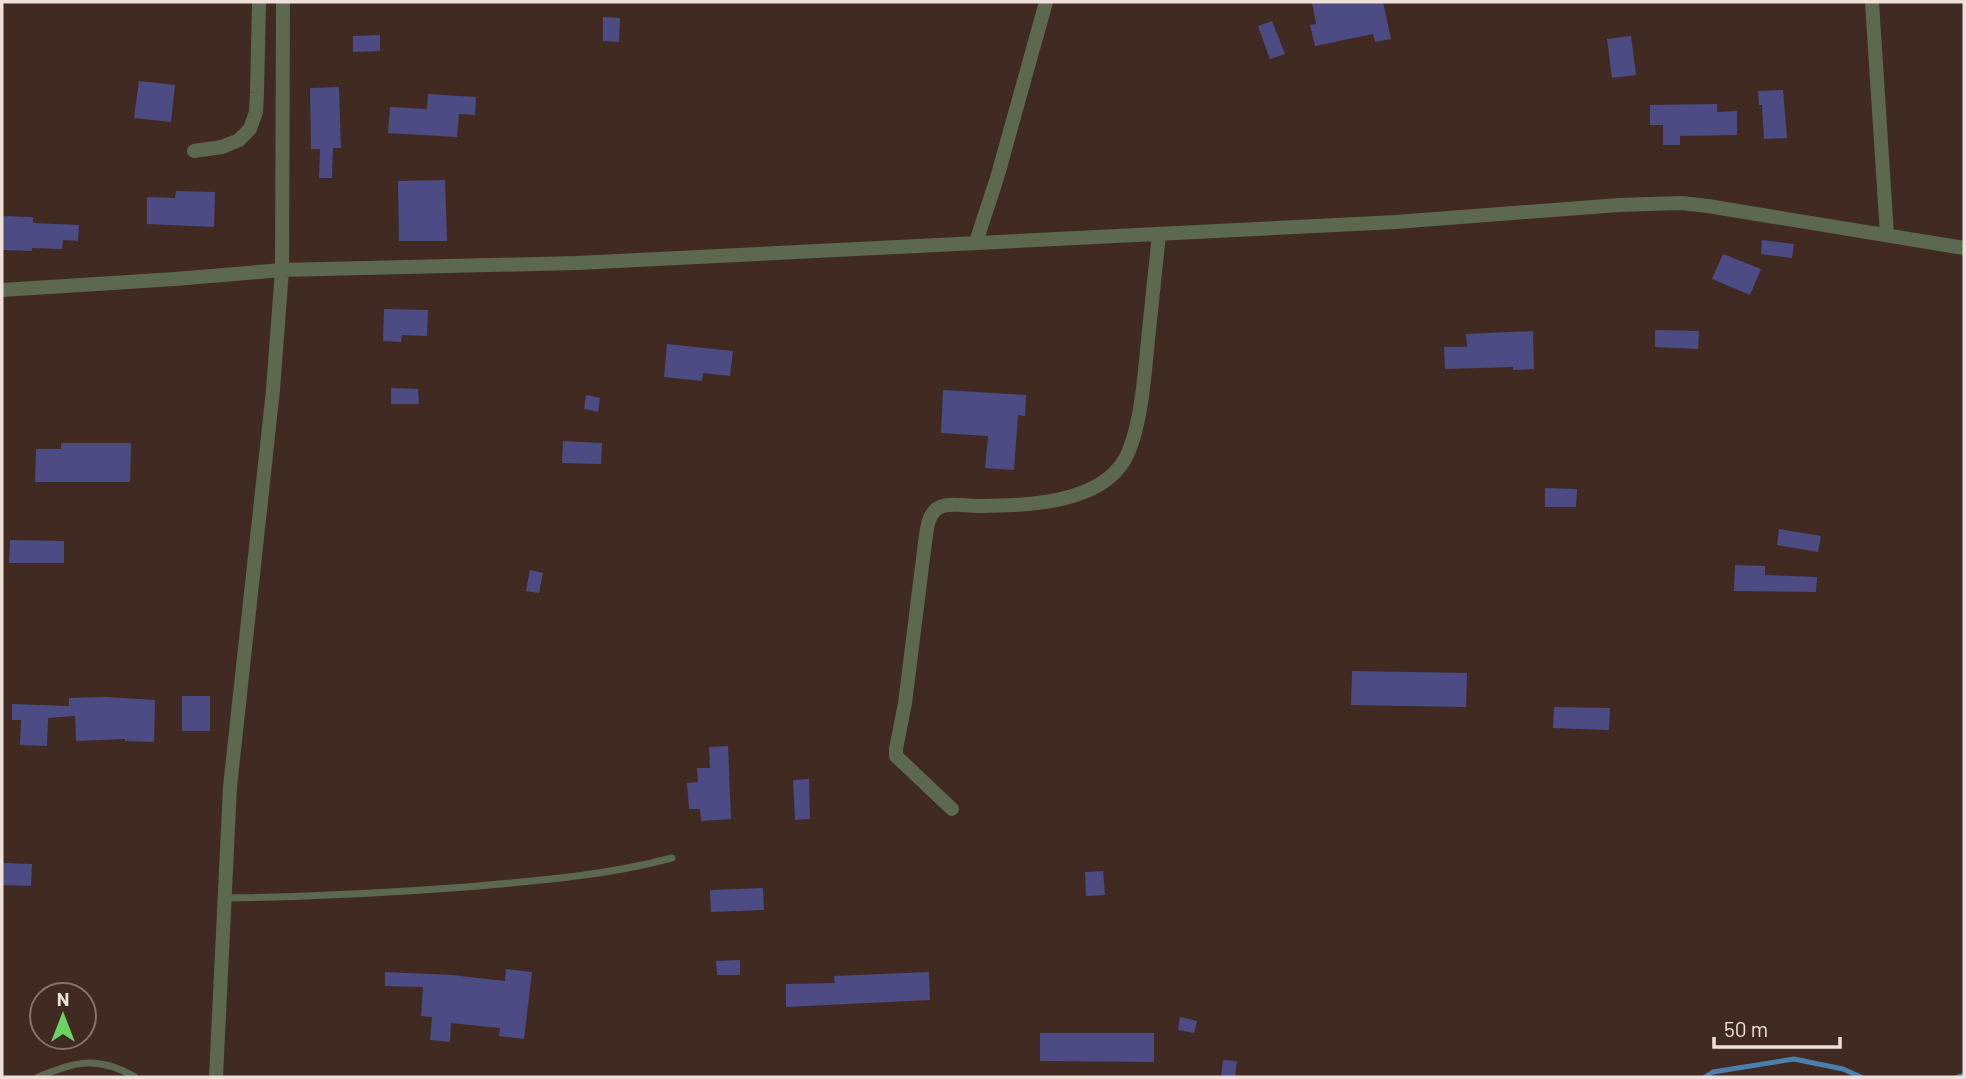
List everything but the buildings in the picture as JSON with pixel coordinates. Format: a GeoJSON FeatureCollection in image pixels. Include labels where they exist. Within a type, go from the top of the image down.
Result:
{"type":"FeatureCollection","features":[{"type":"Feature","properties":{"kind":"street"},"geometry":{"type":"LineString","coordinates":[[194,151],[222,147],[239,140],[250,130],[256,112],[258,2]]}},
{"type":"Feature","properties":{"kind":"street"},"geometry":{"type":"LineString","coordinates":[[216,1077],[229,787],[273,390],[282,270],[283,2]]}},
{"type":"Feature","properties":{"kind":"street"},"geometry":{"type":"LineString","coordinates":[[976,242],[997,178],[1046,2]]}},
{"type":"Feature","properties":{"kind":"street"},"geometry":{"type":"LineString","coordinates":[[1872,2],[1887,235]]}},
{"type":"Feature","properties":{"kind":"street"},"geometry":{"type":"LineString","coordinates":[[2,290],[282,270],[577,263],[1396,222],[1619,205],[1681,203],[1964,248]]}},
{"type":"Feature","properties":{"kind":"street"},"geometry":{"type":"LineString","coordinates":[[952,808],[896,756],[925,542],[931,516],[938,508],[949,505],[1040,504],[1094,487],[1113,475],[1125,458],[1136,425],[1143,387],[1159,234]]}},
{"type":"Feature","properties":{"kind":"lane"},"geometry":{"type":"LineString","coordinates":[[224,898],[343,895],[541,881],[608,873],[672,859]]}},
{"type":"Feature","properties":{"kind":"lane"},"geometry":{"type":"LineString","coordinates":[[38,1077],[71,1064],[85,1062],[114,1067],[135,1077]]}},
{"type":"Feature","properties":{"kind":"waterway"},"geometry":{"type":"LineString","coordinates":[[1705,1077],[1713,1072],[1794,1059],[1843,1069],[1861,1077]]}},
{"type":"Feature","properties":{"kind":"waterway"},"geometry":{"type":"LineString","coordinates":[[1958,1077],[1964,1075]]}}]}
